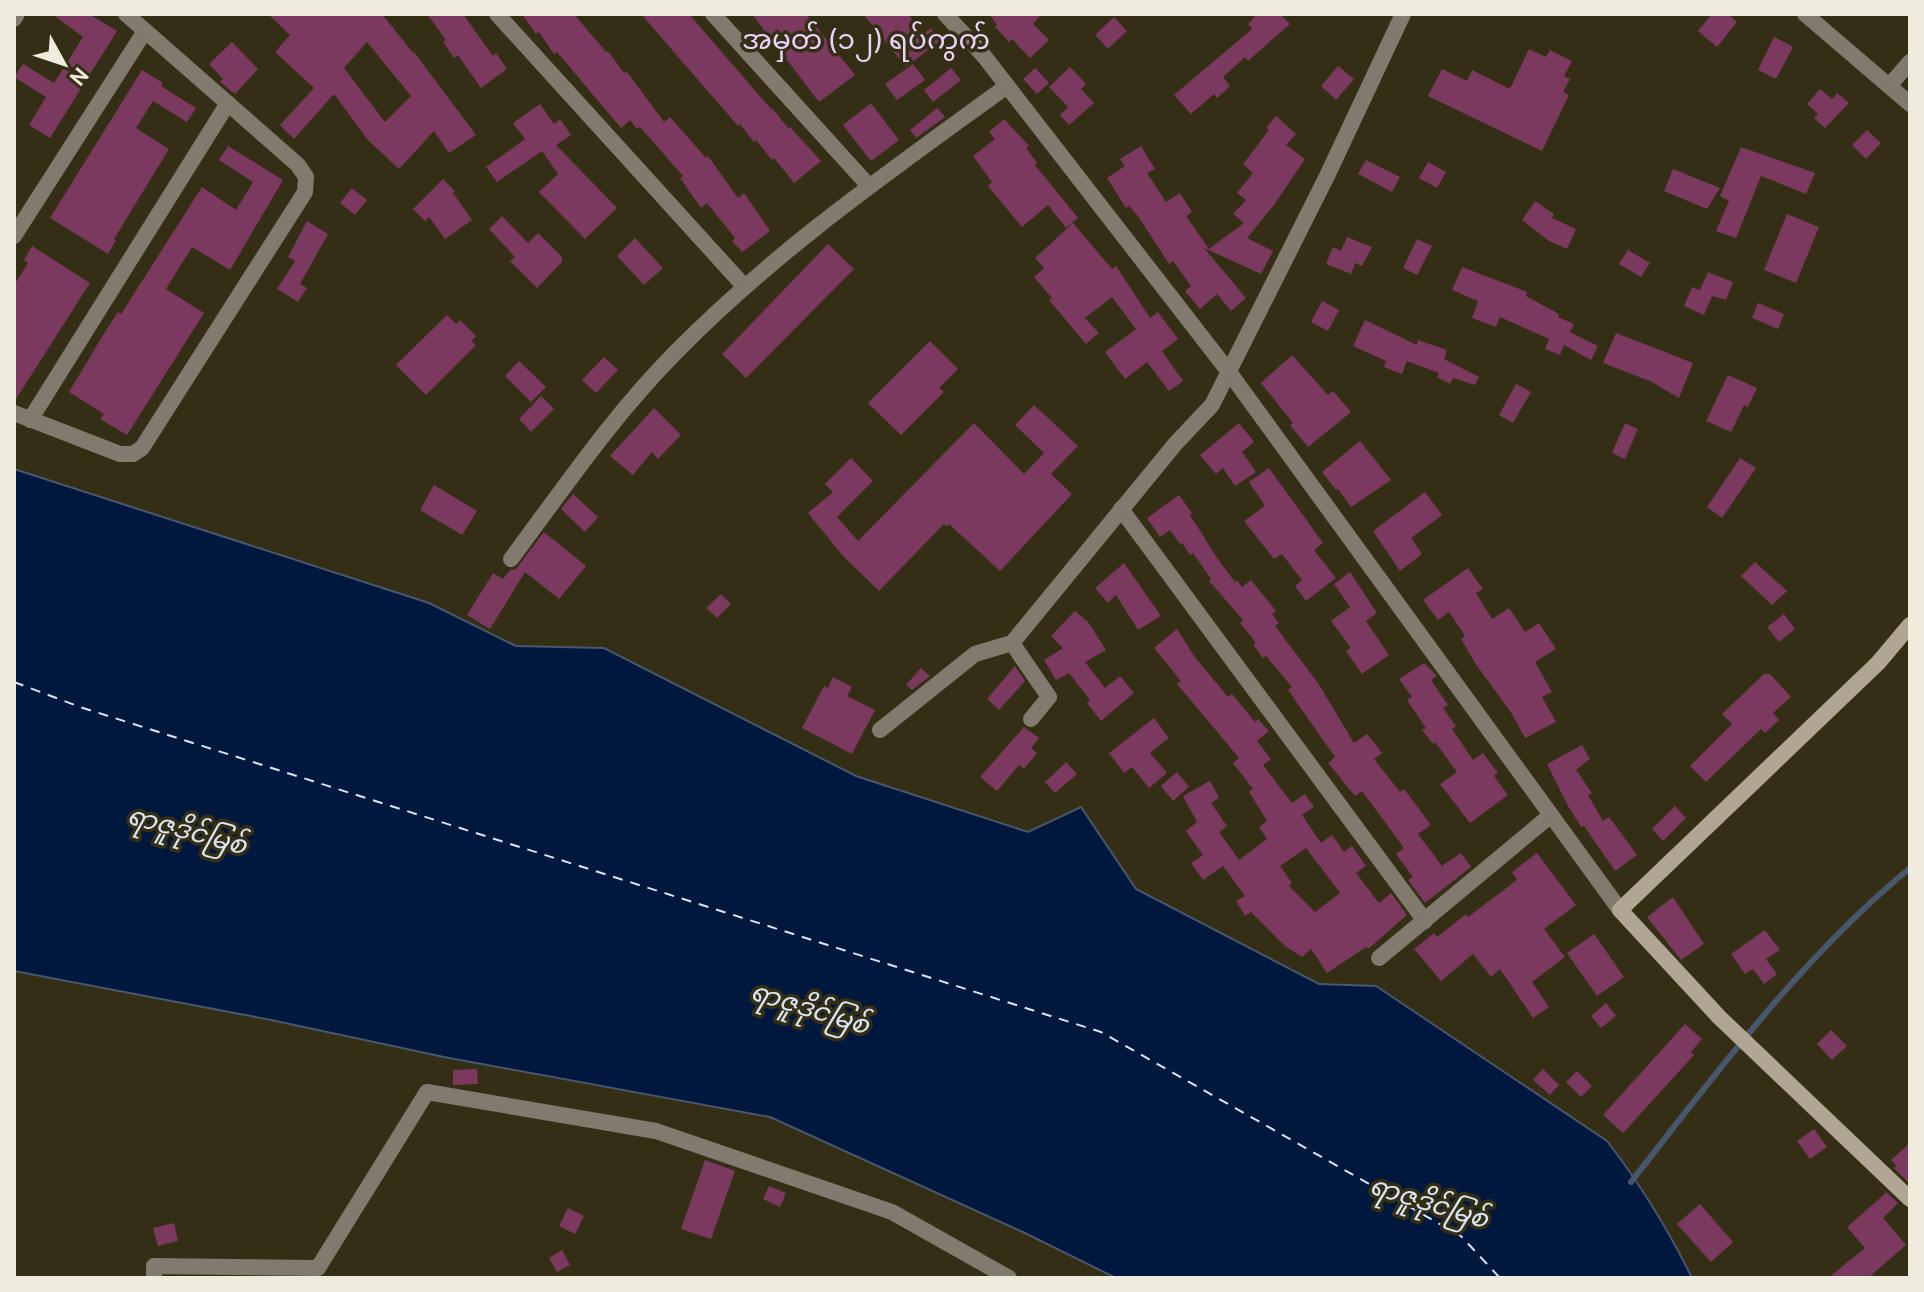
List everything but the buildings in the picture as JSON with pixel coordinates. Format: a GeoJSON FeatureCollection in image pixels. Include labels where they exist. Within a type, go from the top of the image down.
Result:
{"type":"FeatureCollection","features":[{"type":"Feature","properties":{"kind":"main road"},"geometry":{"type":"LineString","coordinates":[[1910,625],[1878,663],[1620,910],[1719,1017],[1910,1199]]}},
{"type":"Feature","properties":{"kind":"street"},"geometry":{"type":"LineString","coordinates":[[14,19],[17,14]]}},
{"type":"Feature","properties":{"kind":"street"},"geometry":{"type":"LineString","coordinates":[[126,14],[228,103],[298,165],[306,177],[305,192],[142,448],[133,454],[120,454],[22,416],[228,103]]}},
{"type":"Feature","properties":{"kind":"street"},"geometry":{"type":"LineString","coordinates":[[497,14],[744,286]]}},
{"type":"Feature","properties":{"kind":"street"},"geometry":{"type":"LineString","coordinates":[[713,14],[869,186]]}},
{"type":"Feature","properties":{"kind":"street"},"geometry":{"type":"LineString","coordinates":[[945,14],[984,56],[1229,372],[1620,910]]}},
{"type":"Feature","properties":{"kind":"street"},"geometry":{"type":"LineString","coordinates":[[880,730],[975,654],[1012,643],[1176,443],[1212,405],[1327,176],[1403,14]]}},
{"type":"Feature","properties":{"kind":"street"},"geometry":{"type":"LineString","coordinates":[[1805,14],[1910,104]]}},
{"type":"Feature","properties":{"kind":"street"},"geometry":{"type":"LineString","coordinates":[[14,236],[145,31]]}},
{"type":"Feature","properties":{"kind":"street"},"geometry":{"type":"LineString","coordinates":[[1889,86],[1910,62]]}},
{"type":"Feature","properties":{"kind":"street"},"geometry":{"type":"LineString","coordinates":[[511,559],[629,403],[676,351],[744,286],[869,186],[1007,86]]}},
{"type":"Feature","properties":{"kind":"street"},"geometry":{"type":"LineString","coordinates":[[1121,509],[1425,921]]}},
{"type":"Feature","properties":{"kind":"street"},"geometry":{"type":"LineString","coordinates":[[1012,643],[1049,697],[1031,719]]}},
{"type":"Feature","properties":{"kind":"street"},"geometry":{"type":"LineString","coordinates":[[1379,958],[1551,815]]}},
{"type":"Feature","properties":{"kind":"street"},"geometry":{"type":"LineString","coordinates":[[154,1278],[154,1266],[318,1268],[427,1092],[656,1131],[892,1212],[1009,1278]]}},
{"type":"Feature","properties":{"kind":"water","name":"ရာဇူဒိုင်မြစ်"},"geometry":{"type":"Polygon","coordinates":[[[14,469],[429,603],[516,646],[604,648],[856,776],[1028,832],[1081,807],[1136,889],[1319,984],[1376,986],[1607,1141],[1653,1208],[1692,1278],[1116,1278],[1025,1233],[770,1117],[444,1057],[14,971],[14,469]]]}},
{"type":"Feature","properties":{"kind":"waterway"},"geometry":{"type":"LineString","coordinates":[[1631,1182],[1797,977],[1910,868]]}},
{"type":"Feature","properties":{"kind":"ferry route"},"geometry":{"type":"LineString","coordinates":[[14,682],[80,707],[1101,1032],[1461,1236],[1500,1278]]}},
{"type":"Feature","properties":{"kind":"district","name":"အမှတ် (၁၂) ရပ်ကွက်"},"geometry":{"type":"Point","coordinates":[866,39]}}]}
